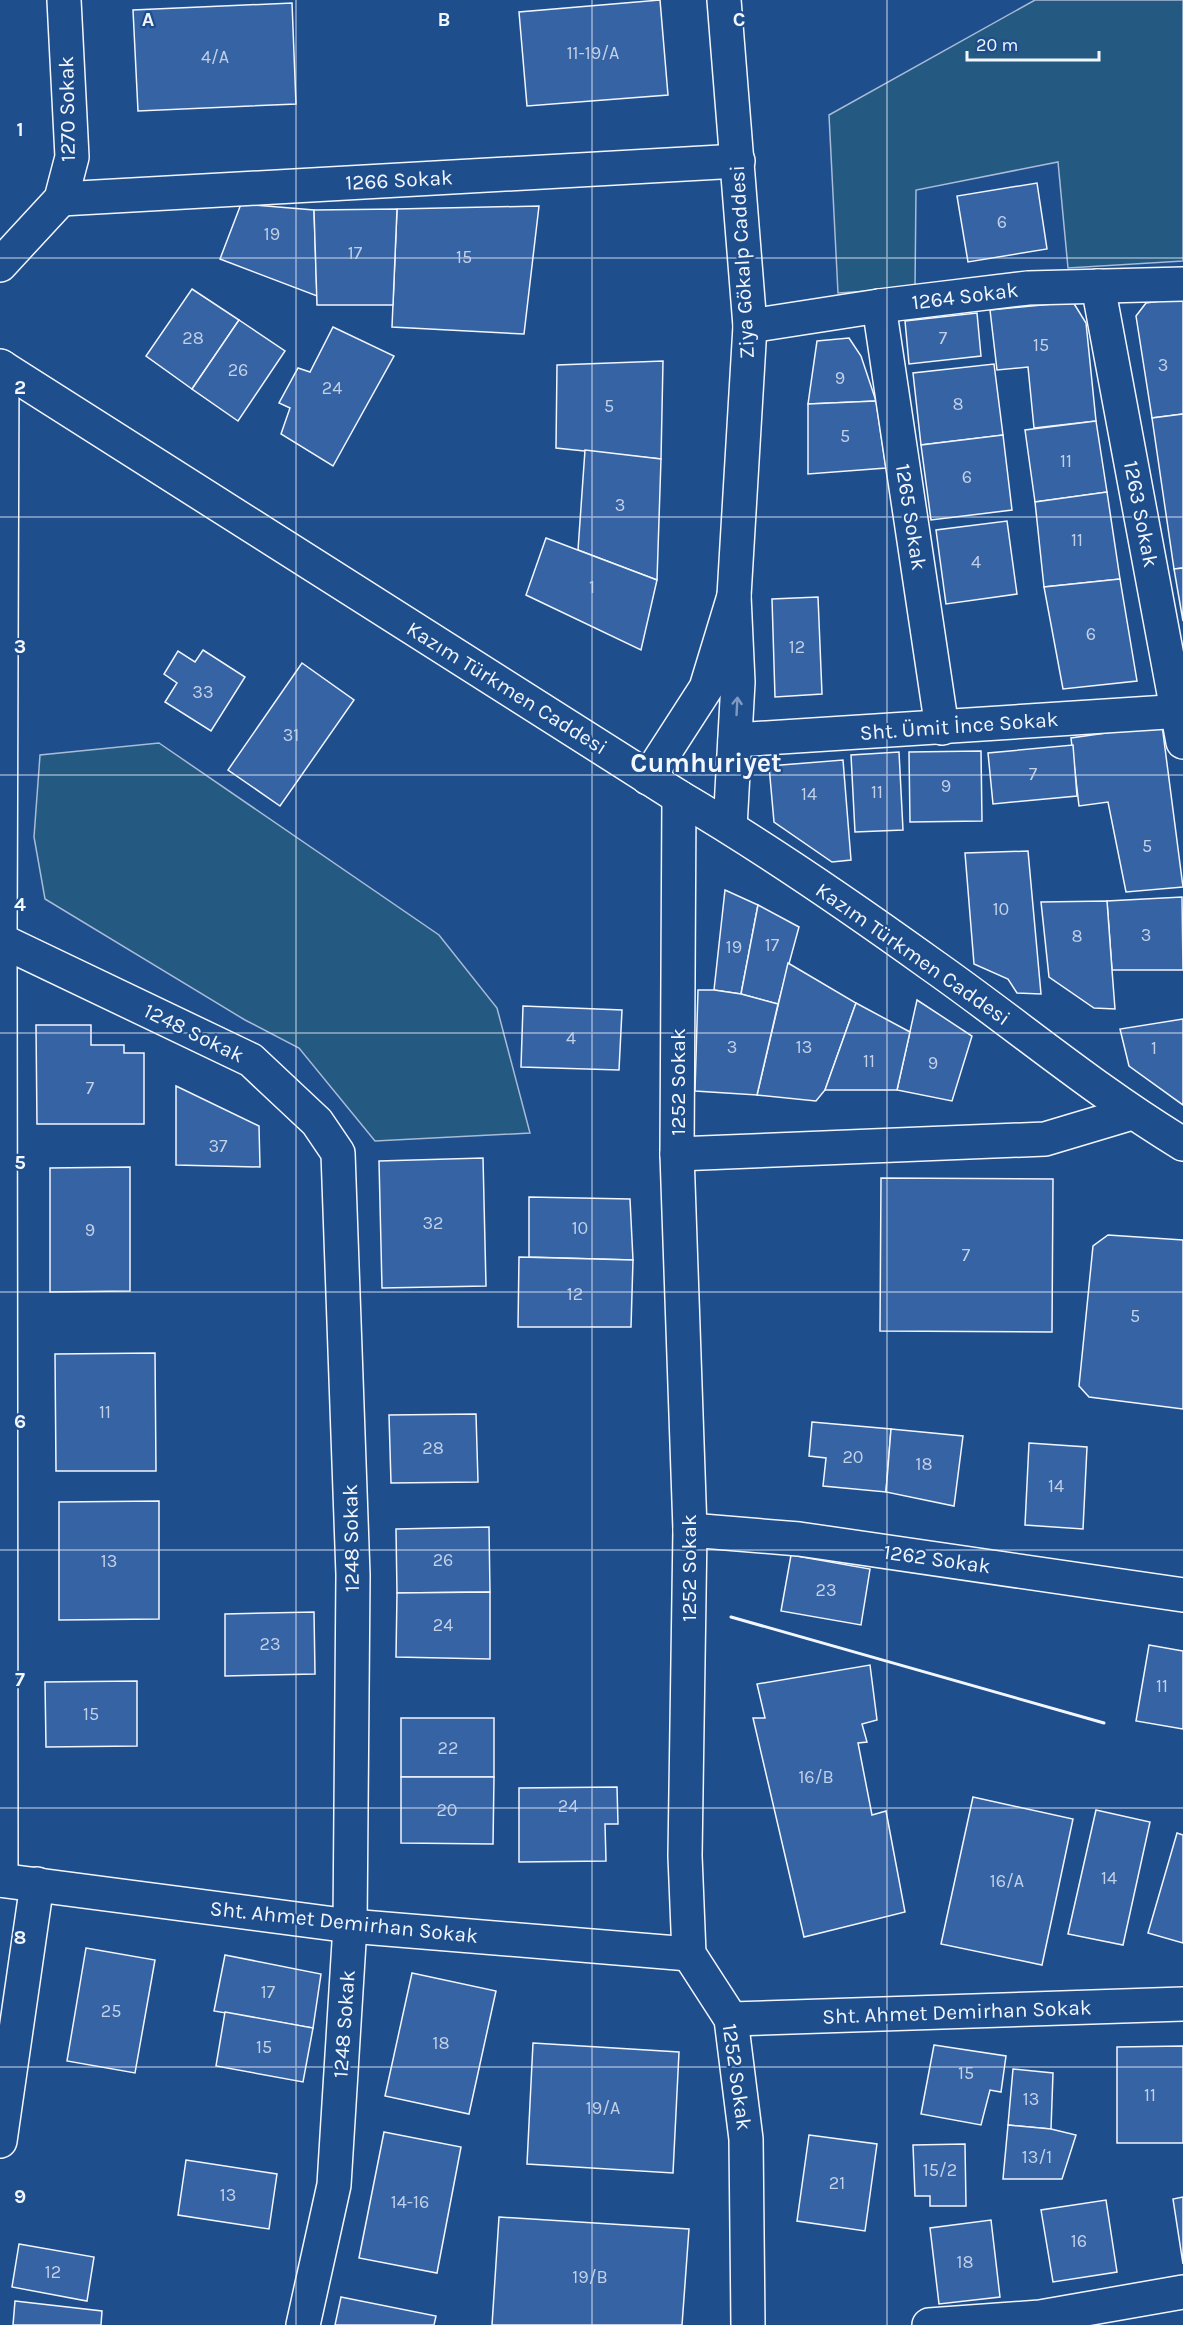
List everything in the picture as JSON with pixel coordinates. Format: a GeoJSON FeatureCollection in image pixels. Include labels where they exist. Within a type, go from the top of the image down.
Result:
{"type":"FeatureCollection","features":[{"type":"Feature","properties":{"kind":"street","name":"1270 Sokak"},"geometry":{"type":"LineString","coordinates":[[0,265],[61,199],[72,157],[64,0]]}},
{"type":"Feature","properties":{"kind":"street","name":"Ziya Gökalp Caddesi"},"geometry":{"type":"LineString","coordinates":[[724,0],[750,326],[734,596]]}},
{"type":"Feature","properties":{"kind":"street","name":"1266 Sokak"},"geometry":{"type":"LineString","coordinates":[[61,199],[738,161]]}},
{"type":"Feature","properties":{"kind":"street","name":"1264 Sokak"},"geometry":{"type":"LineString","coordinates":[[750,326],[879,306],[1028,288],[1183,284]]}},
{"type":"Feature","properties":{"kind":"street","name":"1263 Sokak"},"geometry":{"type":"LineString","coordinates":[[1098,286],[1181,722]]}},
{"type":"Feature","properties":{"kind":"street","name":"1265 Sokak"},"geometry":{"type":"LineString","coordinates":[[879,306],[942,728]]}},
{"type":"Feature","properties":{"kind":"street"},"geometry":{"type":"LineString","coordinates":[[1,367],[1,1880]]}},
{"type":"Feature","properties":{"kind":"street","name":"Kazım Türkmen Caddesi"},"geometry":{"type":"LineString","coordinates":[[1,367],[648,778],[730,827],[932,965],[1132,1113],[1183,1144]]}},
{"type":"Feature","properties":{"kind":"street"},"geometry":{"type":"LineString","coordinates":[[730,827],[738,682],[734,596]]}},
{"type":"Feature","properties":{"kind":"street"},"geometry":{"type":"LineString","coordinates":[[648,778],[706,688],[734,596]]}},
{"type":"Feature","properties":{"kind":"street","name":"Sht. Ümit İnce Sokak"},"geometry":{"type":"LineString","coordinates":[[735,740],[942,728],[1181,722]]}},
{"type":"Feature","properties":{"kind":"street","name":"1252 Sokak"},"geometry":{"type":"LineString","coordinates":[[679,797],[677,1154],[690,1530],[685,1856],[689,1954],[731,2019],[746,2139],[748,2325]]}},
{"type":"Feature","properties":{"kind":"street","name":"1248 Sokak"},"geometry":{"type":"LineString","coordinates":[[0,941],[251,1060],[317,1122],[338,1153],[353,1575],[350,1926],[334,2185],[303,2325]]}},
{"type":"Feature","properties":{"kind":"street"},"geometry":{"type":"LineString","coordinates":[[677,1154],[1045,1139],[1132,1113]]}},
{"type":"Feature","properties":{"kind":"street","name":"1262 Sokak"},"geometry":{"type":"LineString","coordinates":[[690,1530],[799,1539],[1183,1595]]}},
{"type":"Feature","properties":{"kind":"street","name":"Sht. Ahmet Demirhan Sokak"},"geometry":{"type":"LineString","coordinates":[[1,1880],[350,1926],[689,1954]]}},
{"type":"Feature","properties":{"kind":"street"},"geometry":{"type":"LineString","coordinates":[[0,2141],[37,1884]]}},
{"type":"Feature","properties":{"kind":"street","name":"Sht. Ahmet Demirhan Sokak"},"geometry":{"type":"LineString","coordinates":[[731,2019],[1183,2004]]}},
{"type":"Feature","properties":{"kind":"street"},"geometry":{"type":"LineString","coordinates":[[929,2325],[1040,2317],[1183,2292]]}},
{"type":"Feature","properties":{"kind":"shaded area"},"geometry":{"type":"Polygon","coordinates":[[[1035,0],[1183,0],[1183,261],[1068,268],[1058,162],[916,190],[915,288],[838,293],[829,115],[1035,0]]]}},
{"type":"Feature","properties":{"kind":"shaded area"},"geometry":{"type":"Polygon","coordinates":[[[159,743],[439,935],[497,1008],[530,1133],[375,1141],[299,1048],[245,1020],[45,899],[34,837],[40,755],[159,743]]]}},
{"type":"Feature","properties":{"kind":"building"},"geometry":{"type":"Polygon","coordinates":[[[660,0],[668,95],[527,106],[519,12],[660,0]]]}},
{"type":"Feature","properties":{"kind":"building"},"geometry":{"type":"Polygon","coordinates":[[[292,3],[296,104],[138,111],[133,10],[292,3]]]}},
{"type":"Feature","properties":{"kind":"building"},"geometry":{"type":"Polygon","coordinates":[[[1037,183],[1047,249],[968,262],[957,196],[1037,183]]]}},
{"type":"Feature","properties":{"kind":"building"},"geometry":{"type":"Polygon","coordinates":[[[241,204],[314,210],[317,296],[220,259],[241,204]]]}},
{"type":"Feature","properties":{"kind":"building"},"geometry":{"type":"Polygon","coordinates":[[[539,206],[524,334],[392,327],[397,209],[539,206]]]}},
{"type":"Feature","properties":{"kind":"building"},"geometry":{"type":"Polygon","coordinates":[[[397,209],[393,305],[317,305],[314,210],[397,209]]]}},
{"type":"Feature","properties":{"kind":"building"},"geometry":{"type":"Polygon","coordinates":[[[192,289],[239,320],[192,389],[146,356],[192,289]]]}},
{"type":"Feature","properties":{"kind":"building"},"geometry":{"type":"Polygon","coordinates":[[[1183,298],[1183,414],[1152,418],[1136,316],[1146,303],[1183,298]]]}},
{"type":"Feature","properties":{"kind":"building"},"geometry":{"type":"Polygon","coordinates":[[[1073,302],[1086,323],[1096,421],[1034,428],[1028,367],[997,370],[990,310],[1073,302]]]}},
{"type":"Feature","properties":{"kind":"building"},"geometry":{"type":"Polygon","coordinates":[[[977,313],[981,356],[909,364],[905,321],[977,313]]]}},
{"type":"Feature","properties":{"kind":"building"},"geometry":{"type":"Polygon","coordinates":[[[239,320],[285,351],[238,421],[192,389],[239,320]]]}},
{"type":"Feature","properties":{"kind":"building"},"geometry":{"type":"Polygon","coordinates":[[[333,327],[394,356],[333,466],[281,434],[290,408],[279,403],[298,368],[310,372],[333,327]]]}},
{"type":"Feature","properties":{"kind":"building"},"geometry":{"type":"Polygon","coordinates":[[[849,338],[861,356],[876,401],[808,404],[817,341],[849,338]]]}},
{"type":"Feature","properties":{"kind":"building"},"geometry":{"type":"Polygon","coordinates":[[[663,361],[661,459],[556,448],[557,365],[663,361]]]}},
{"type":"Feature","properties":{"kind":"building"},"geometry":{"type":"Polygon","coordinates":[[[994,364],[1003,435],[921,445],[913,373],[994,364]]]}},
{"type":"Feature","properties":{"kind":"building"},"geometry":{"type":"Polygon","coordinates":[[[876,401],[886,468],[808,474],[808,404],[876,401]]]}},
{"type":"Feature","properties":{"kind":"building"},"geometry":{"type":"Polygon","coordinates":[[[1183,414],[1183,568],[1174,569],[1152,418],[1183,414]]]}},
{"type":"Feature","properties":{"kind":"building"},"geometry":{"type":"Polygon","coordinates":[[[1096,421],[1107,492],[1035,502],[1025,430],[1096,421]]]}},
{"type":"Feature","properties":{"kind":"building"},"geometry":{"type":"Polygon","coordinates":[[[1003,435],[1012,510],[931,520],[921,445],[1003,435]]]}},
{"type":"Feature","properties":{"kind":"building"},"geometry":{"type":"Polygon","coordinates":[[[585,450],[661,459],[657,580],[578,550],[585,450]]]}},
{"type":"Feature","properties":{"kind":"building"},"geometry":{"type":"Polygon","coordinates":[[[1107,492],[1120,579],[1044,587],[1035,502],[1107,492]]]}},
{"type":"Feature","properties":{"kind":"building"},"geometry":{"type":"Polygon","coordinates":[[[1007,521],[1017,594],[946,604],[936,530],[1007,521]]]}},
{"type":"Feature","properties":{"kind":"building"},"geometry":{"type":"Polygon","coordinates":[[[546,538],[657,580],[641,650],[526,595],[546,538]]]}},
{"type":"Feature","properties":{"kind":"building"},"geometry":{"type":"Polygon","coordinates":[[[1183,568],[1183,621],[1174,569],[1183,568]]]}},
{"type":"Feature","properties":{"kind":"building"},"geometry":{"type":"Polygon","coordinates":[[[1120,579],[1137,681],[1063,689],[1044,587],[1120,579]]]}},
{"type":"Feature","properties":{"kind":"building"},"geometry":{"type":"Polygon","coordinates":[[[818,597],[822,694],[775,697],[772,599],[818,597]]]}},
{"type":"Feature","properties":{"kind":"building"},"geometry":{"type":"Polygon","coordinates":[[[203,650],[245,677],[211,731],[165,702],[177,683],[164,674],[178,651],[195,662],[203,650]]]}},
{"type":"Feature","properties":{"kind":"building"},"geometry":{"type":"Polygon","coordinates":[[[302,663],[354,700],[280,806],[228,770],[302,663]]]}},
{"type":"Feature","properties":{"kind":"building"},"geometry":{"type":"Polygon","coordinates":[[[1162,725],[1183,887],[1126,892],[1108,802],[1079,806],[1071,738],[1162,725]]]}},
{"type":"Feature","properties":{"kind":"building"},"geometry":{"type":"Polygon","coordinates":[[[1073,745],[1077,796],[993,804],[988,753],[1073,745]]]}},
{"type":"Feature","properties":{"kind":"building"},"geometry":{"type":"Polygon","coordinates":[[[981,751],[982,821],[910,822],[909,752],[981,751]]]}},
{"type":"Feature","properties":{"kind":"building"},"geometry":{"type":"Polygon","coordinates":[[[899,752],[903,830],[855,832],[851,755],[899,752]]]}},
{"type":"Feature","properties":{"kind":"building"},"geometry":{"type":"Polygon","coordinates":[[[843,760],[851,860],[832,862],[774,822],[769,766],[843,760]]]}},
{"type":"Feature","properties":{"kind":"building"},"geometry":{"type":"Polygon","coordinates":[[[1028,851],[1041,994],[1017,993],[1008,979],[974,964],[965,853],[1028,851]]]}},
{"type":"Feature","properties":{"kind":"building"},"geometry":{"type":"Polygon","coordinates":[[[725,890],[758,905],[741,994],[714,990],[725,890]]]}},
{"type":"Feature","properties":{"kind":"building"},"geometry":{"type":"Polygon","coordinates":[[[1182,897],[1183,970],[1112,970],[1107,901],[1182,897]]]}},
{"type":"Feature","properties":{"kind":"building"},"geometry":{"type":"Polygon","coordinates":[[[1107,901],[1115,1009],[1094,1008],[1049,977],[1041,902],[1107,901]]]}},
{"type":"Feature","properties":{"kind":"building"},"geometry":{"type":"Polygon","coordinates":[[[758,905],[799,927],[778,1004],[741,994],[758,905]]]}},
{"type":"Feature","properties":{"kind":"building"},"geometry":{"type":"Polygon","coordinates":[[[788,963],[856,1003],[825,1090],[816,1101],[757,1095],[788,963]]]}},
{"type":"Feature","properties":{"kind":"building"},"geometry":{"type":"Polygon","coordinates":[[[698,990],[741,994],[778,1004],[757,1095],[695,1091],[698,990]]]}},
{"type":"Feature","properties":{"kind":"building"},"geometry":{"type":"Polygon","coordinates":[[[917,1000],[972,1036],[952,1101],[897,1090],[917,1000]]]}},
{"type":"Feature","properties":{"kind":"building"},"geometry":{"type":"Polygon","coordinates":[[[856,1003],[910,1032],[897,1090],[825,1090],[856,1003]]]}},
{"type":"Feature","properties":{"kind":"building"},"geometry":{"type":"Polygon","coordinates":[[[523,1006],[622,1010],[619,1070],[521,1067],[523,1006]]]}},
{"type":"Feature","properties":{"kind":"building"},"geometry":{"type":"Polygon","coordinates":[[[1183,1019],[1183,1105],[1129,1066],[1120,1029],[1183,1019]]]}},
{"type":"Feature","properties":{"kind":"building"},"geometry":{"type":"Polygon","coordinates":[[[36,1025],[91,1025],[91,1045],[124,1045],[124,1053],[144,1053],[144,1124],[37,1124],[36,1025]]]}},
{"type":"Feature","properties":{"kind":"building"},"geometry":{"type":"Polygon","coordinates":[[[176,1086],[259,1126],[260,1167],[176,1165],[176,1086]]]}},
{"type":"Feature","properties":{"kind":"building"},"geometry":{"type":"Polygon","coordinates":[[[483,1158],[486,1286],[382,1288],[379,1161],[483,1158]]]}},
{"type":"Feature","properties":{"kind":"building"},"geometry":{"type":"Polygon","coordinates":[[[130,1167],[130,1291],[50,1292],[50,1168],[130,1167]]]}},
{"type":"Feature","properties":{"kind":"building"},"geometry":{"type":"Polygon","coordinates":[[[881,1178],[1053,1179],[1052,1332],[880,1331],[881,1178]]]}},
{"type":"Feature","properties":{"kind":"building"},"geometry":{"type":"Polygon","coordinates":[[[529,1197],[630,1199],[633,1260],[529,1257],[529,1197]]]}},
{"type":"Feature","properties":{"kind":"building"},"geometry":{"type":"Polygon","coordinates":[[[1108,1235],[1183,1240],[1183,1409],[1089,1397],[1079,1386],[1093,1246],[1108,1235]]]}},
{"type":"Feature","properties":{"kind":"building"},"geometry":{"type":"Polygon","coordinates":[[[519,1257],[633,1260],[631,1327],[518,1327],[519,1257]]]}},
{"type":"Feature","properties":{"kind":"building"},"geometry":{"type":"Polygon","coordinates":[[[155,1353],[156,1471],[56,1471],[55,1354],[155,1353]]]}},
{"type":"Feature","properties":{"kind":"building"},"geometry":{"type":"Polygon","coordinates":[[[476,1414],[478,1482],[391,1483],[389,1415],[476,1414]]]}},
{"type":"Feature","properties":{"kind":"building"},"geometry":{"type":"Polygon","coordinates":[[[812,1422],[891,1429],[886,1492],[823,1486],[826,1458],[809,1456],[812,1422]]]}},
{"type":"Feature","properties":{"kind":"building"},"geometry":{"type":"Polygon","coordinates":[[[891,1429],[963,1436],[954,1506],[886,1492],[891,1429]]]}},
{"type":"Feature","properties":{"kind":"building"},"geometry":{"type":"Polygon","coordinates":[[[1029,1443],[1087,1447],[1083,1529],[1025,1525],[1029,1443]]]}},
{"type":"Feature","properties":{"kind":"building"},"geometry":{"type":"Polygon","coordinates":[[[159,1501],[159,1619],[59,1620],[59,1502],[159,1501]]]}},
{"type":"Feature","properties":{"kind":"building"},"geometry":{"type":"Polygon","coordinates":[[[489,1527],[490,1592],[397,1593],[396,1529],[489,1527]]]}},
{"type":"Feature","properties":{"kind":"building"},"geometry":{"type":"Polygon","coordinates":[[[791,1555],[870,1569],[861,1625],[781,1611],[791,1555]]]}},
{"type":"Feature","properties":{"kind":"building"},"geometry":{"type":"Polygon","coordinates":[[[490,1592],[490,1659],[396,1657],[397,1593],[490,1592]]]}},
{"type":"Feature","properties":{"kind":"building"},"geometry":{"type":"Polygon","coordinates":[[[314,1612],[315,1674],[225,1676],[225,1614],[314,1612]]]}},
{"type":"Feature","properties":{"kind":"building"},"geometry":{"type":"Polygon","coordinates":[[[1149,1645],[1183,1651],[1183,1729],[1136,1721],[1149,1645]]]}},
{"type":"Feature","properties":{"kind":"building"},"geometry":{"type":"Polygon","coordinates":[[[870,1665],[877,1720],[862,1724],[867,1742],[858,1743],[872,1815],[886,1811],[905,1912],[804,1937],[753,1718],[765,1718],[757,1684],[870,1665]]]}},
{"type":"Feature","properties":{"kind":"building"},"geometry":{"type":"Polygon","coordinates":[[[137,1681],[137,1746],[46,1747],[45,1682],[137,1681]]]}},
{"type":"Feature","properties":{"kind":"building"},"geometry":{"type":"Polygon","coordinates":[[[401,1718],[494,1718],[494,1777],[401,1777],[401,1718]]]}},
{"type":"Feature","properties":{"kind":"building"},"geometry":{"type":"Polygon","coordinates":[[[401,1777],[494,1777],[493,1844],[401,1843],[401,1777]]]}},
{"type":"Feature","properties":{"kind":"building"},"geometry":{"type":"Polygon","coordinates":[[[617,1787],[618,1824],[605,1824],[606,1861],[519,1862],[519,1788],[617,1787]]]}},
{"type":"Feature","properties":{"kind":"building"},"geometry":{"type":"Polygon","coordinates":[[[973,1797],[1073,1819],[1042,1965],[941,1944],[973,1797]]]}},
{"type":"Feature","properties":{"kind":"building"},"geometry":{"type":"Polygon","coordinates":[[[1096,1810],[1150,1822],[1123,1945],[1068,1934],[1096,1810]]]}},
{"type":"Feature","properties":{"kind":"building"},"geometry":{"type":"Polygon","coordinates":[[[1177,1833],[1183,1835],[1183,1943],[1148,1933],[1177,1833]]]}},
{"type":"Feature","properties":{"kind":"building"},"geometry":{"type":"Polygon","coordinates":[[[86,1948],[155,1960],[135,2073],[67,2061],[86,1948]]]}},
{"type":"Feature","properties":{"kind":"building"},"geometry":{"type":"Polygon","coordinates":[[[225,1955],[321,1974],[313,2028],[214,2011],[225,1955]]]}},
{"type":"Feature","properties":{"kind":"building"},"geometry":{"type":"Polygon","coordinates":[[[412,1973],[496,1991],[469,2114],[385,2096],[412,1973]]]}},
{"type":"Feature","properties":{"kind":"building"},"geometry":{"type":"Polygon","coordinates":[[[225,2012],[313,2028],[303,2082],[216,2066],[225,2012]]]}},
{"type":"Feature","properties":{"kind":"building"},"geometry":{"type":"Polygon","coordinates":[[[533,2043],[679,2052],[673,2173],[527,2164],[533,2043]]]}},
{"type":"Feature","properties":{"kind":"building"},"geometry":{"type":"Polygon","coordinates":[[[934,2045],[1006,2056],[1001,2092],[990,2090],[981,2125],[921,2114],[934,2045]]]}},
{"type":"Feature","properties":{"kind":"building"},"geometry":{"type":"Polygon","coordinates":[[[1183,2046],[1183,2143],[1117,2143],[1117,2047],[1183,2046]]]}},
{"type":"Feature","properties":{"kind":"building"},"geometry":{"type":"Polygon","coordinates":[[[1013,2069],[1053,2073],[1051,2129],[1008,2125],[1013,2069]]]}},
{"type":"Feature","properties":{"kind":"building"},"geometry":{"type":"Polygon","coordinates":[[[1008,2125],[1051,2129],[1076,2135],[1062,2179],[1003,2179],[1008,2125]]]}},
{"type":"Feature","properties":{"kind":"building"},"geometry":{"type":"Polygon","coordinates":[[[384,2132],[461,2147],[437,2273],[359,2258],[384,2132]]]}},
{"type":"Feature","properties":{"kind":"building"},"geometry":{"type":"Polygon","coordinates":[[[809,2135],[877,2144],[865,2231],[797,2221],[809,2135]]]}},
{"type":"Feature","properties":{"kind":"building"},"geometry":{"type":"Polygon","coordinates":[[[965,2144],[966,2206],[930,2206],[930,2196],[915,2196],[913,2145],[965,2144]]]}},
{"type":"Feature","properties":{"kind":"building"},"geometry":{"type":"Polygon","coordinates":[[[186,2160],[277,2174],[269,2229],[178,2215],[186,2160]]]}},
{"type":"Feature","properties":{"kind":"building"},"geometry":{"type":"Polygon","coordinates":[[[1183,2197],[1183,2264],[1173,2199],[1183,2197]]]}},
{"type":"Feature","properties":{"kind":"building"},"geometry":{"type":"Polygon","coordinates":[[[1106,2200],[1117,2272],[1053,2282],[1041,2210],[1106,2200]]]}},
{"type":"Feature","properties":{"kind":"building"},"geometry":{"type":"Polygon","coordinates":[[[499,2217],[689,2229],[682,2325],[492,2325],[499,2217]]]}},
{"type":"Feature","properties":{"kind":"building"},"geometry":{"type":"Polygon","coordinates":[[[991,2220],[1000,2297],[939,2304],[930,2228],[991,2220]]]}},
{"type":"Feature","properties":{"kind":"building"},"geometry":{"type":"Polygon","coordinates":[[[19,2244],[94,2257],[87,2301],[12,2287],[19,2244]]]}},
{"type":"Feature","properties":{"kind":"building"},"geometry":{"type":"Polygon","coordinates":[[[341,2297],[436,2316],[434,2325],[335,2325],[341,2297]]]}},
{"type":"Feature","properties":{"kind":"building"},"geometry":{"type":"Polygon","coordinates":[[[15,2301],[102,2311],[101,2325],[13,2325],[15,2301]]]}},
{"type":"Feature","properties":{"kind":"wall"},"geometry":{"type":"LineString","coordinates":[[731,1617],[1104,1723]]}},
{"type":"Feature","properties":{"kind":"district","name":"Cumhuriyet"},"geometry":{"type":"Point","coordinates":[706,763]}}]}
